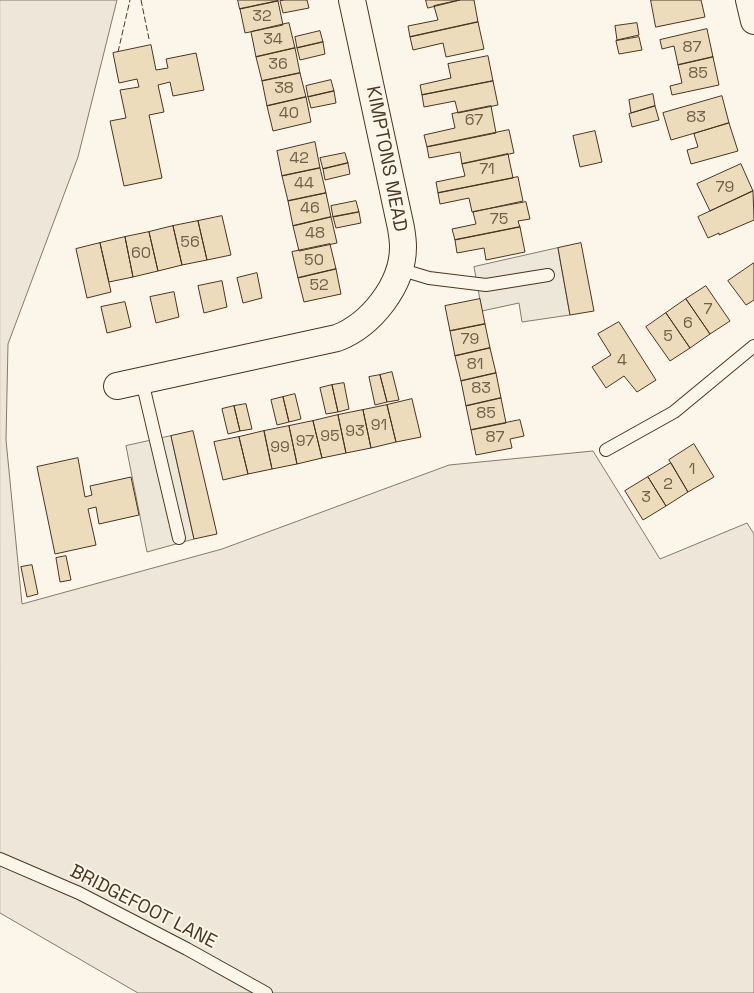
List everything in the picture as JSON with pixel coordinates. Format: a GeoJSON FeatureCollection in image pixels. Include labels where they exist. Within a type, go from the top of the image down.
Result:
{"type":"FeatureCollection","features":[{"type":"Feature","properties":{"kind":"street","name":"KIMPTONS MEAD"},"geometry":{"type":"LineString","coordinates":[[130,384],[348,334],[373,314],[393,285],[403,249],[401,228],[352,0]]}},
{"type":"Feature","properties":{"kind":"street"},"geometry":{"type":"LineString","coordinates":[[749,0],[754,21]]}},
{"type":"Feature","properties":{"kind":"lane"},"geometry":{"type":"LineString","coordinates":[[398,269],[429,278],[486,285],[548,275]]}},
{"type":"Feature","properties":{"kind":"lane"},"geometry":{"type":"LineString","coordinates":[[606,450],[674,412],[754,346]]}},
{"type":"Feature","properties":{"kind":"lane"},"geometry":{"type":"LineString","coordinates":[[130,384],[178,538]]}},
{"type":"Feature","properties":{"kind":"lane","name":"BRIDGEFOOT LANE"},"geometry":{"type":"LineString","coordinates":[[0,859],[79,893],[187,949],[266,993]]}},
{"type":"Feature","properties":{"kind":"shaded area"},"geometry":{"type":"Polygon","coordinates":[[[0,0],[117,0],[78,157],[8,344],[6,440],[22,604],[222,549],[449,465],[593,451],[660,559],[747,523],[754,534],[754,993],[138,993],[0,913],[0,0]]]}},
{"type":"Feature","properties":{"kind":"shaded area"},"geometry":{"type":"Polygon","coordinates":[[[558,248],[570,315],[522,322],[519,303],[482,311],[474,267],[558,248]]]}},
{"type":"Feature","properties":{"kind":"shaded area"},"geometry":{"type":"Polygon","coordinates":[[[171,436],[194,539],[147,552],[126,446],[171,436]]]}},
{"type":"Feature","properties":{"kind":"building"},"geometry":{"type":"Polygon","coordinates":[[[238,0],[278,0],[278,1],[240,9],[238,0]]]}},
{"type":"Feature","properties":{"kind":"building"},"geometry":{"type":"Polygon","coordinates":[[[307,0],[309,8],[283,13],[280,1],[307,0]]]}},
{"type":"Feature","properties":{"kind":"building"},"geometry":{"type":"Polygon","coordinates":[[[426,0],[460,0],[428,8],[426,0]]]}},
{"type":"Feature","properties":{"kind":"building"},"geometry":{"type":"Polygon","coordinates":[[[460,0],[474,0],[478,22],[410,37],[408,26],[438,20],[434,6],[460,0]]]}},
{"type":"Feature","properties":{"kind":"building"},"geometry":{"type":"Polygon","coordinates":[[[651,0],[701,0],[705,17],[656,27],[651,0]]]}},
{"type":"Feature","properties":{"kind":"building"},"geometry":{"type":"Polygon","coordinates":[[[278,1],[283,25],[245,33],[240,9],[278,1]]]}},
{"type":"Feature","properties":{"kind":"building"},"geometry":{"type":"Polygon","coordinates":[[[478,22],[484,49],[446,57],[443,43],[413,50],[410,37],[478,22]]]}},
{"type":"Feature","properties":{"kind":"building"},"geometry":{"type":"Polygon","coordinates":[[[289,23],[295,48],[256,57],[251,32],[289,23]]]}},
{"type":"Feature","properties":{"kind":"building"},"geometry":{"type":"Polygon","coordinates":[[[637,23],[639,35],[617,40],[615,26],[637,23]]]}},
{"type":"Feature","properties":{"kind":"building"},"geometry":{"type":"Polygon","coordinates":[[[707,29],[713,57],[678,65],[674,46],[662,49],[660,40],[707,29]]]}},
{"type":"Feature","properties":{"kind":"building"},"geometry":{"type":"Polygon","coordinates":[[[320,31],[323,42],[297,48],[295,37],[320,31]]]}},
{"type":"Feature","properties":{"kind":"building"},"geometry":{"type":"Polygon","coordinates":[[[639,37],[642,50],[619,54],[616,41],[639,37]]]}},
{"type":"Feature","properties":{"kind":"building"},"geometry":{"type":"Polygon","coordinates":[[[323,42],[325,54],[300,60],[297,48],[323,42]]]}},
{"type":"Feature","properties":{"kind":"building"},"geometry":{"type":"Polygon","coordinates":[[[151,45],[156,70],[168,68],[166,59],[196,53],[204,90],[173,96],[170,82],[158,85],[164,112],[149,115],[162,178],[124,186],[110,121],[126,118],[120,90],[139,87],[137,79],[119,83],[113,53],[151,45]]]}},
{"type":"Feature","properties":{"kind":"building"},"geometry":{"type":"Polygon","coordinates":[[[295,48],[300,73],[262,81],[256,57],[295,48]]]}},
{"type":"Feature","properties":{"kind":"building"},"geometry":{"type":"Polygon","coordinates":[[[488,56],[493,81],[422,95],[420,85],[451,78],[448,64],[488,56]]]}},
{"type":"Feature","properties":{"kind":"building"},"geometry":{"type":"Polygon","coordinates":[[[713,57],[719,85],[672,95],[670,86],[682,83],[678,65],[713,57]]]}},
{"type":"Feature","properties":{"kind":"building"},"geometry":{"type":"Polygon","coordinates":[[[300,73],[306,97],[267,106],[262,81],[300,73]]]}},
{"type":"Feature","properties":{"kind":"building"},"geometry":{"type":"Polygon","coordinates":[[[331,80],[334,91],[308,97],[306,86],[331,80]]]}},
{"type":"Feature","properties":{"kind":"building"},"geometry":{"type":"Polygon","coordinates":[[[493,81],[498,105],[458,113],[455,101],[424,107],[422,95],[493,81]]]}},
{"type":"Feature","properties":{"kind":"building"},"geometry":{"type":"Polygon","coordinates":[[[334,91],[336,103],[311,108],[308,97],[334,91]]]}},
{"type":"Feature","properties":{"kind":"building"},"geometry":{"type":"Polygon","coordinates":[[[653,94],[655,106],[631,113],[629,100],[653,94]]]}},
{"type":"Feature","properties":{"kind":"building"},"geometry":{"type":"Polygon","coordinates":[[[722,96],[729,123],[671,140],[663,113],[722,96]]]}},
{"type":"Feature","properties":{"kind":"building"},"geometry":{"type":"Polygon","coordinates":[[[306,97],[311,122],[273,131],[267,106],[306,97]]]}},
{"type":"Feature","properties":{"kind":"building"},"geometry":{"type":"Polygon","coordinates":[[[491,106],[496,133],[427,147],[424,135],[455,128],[452,114],[491,106]]]}},
{"type":"Feature","properties":{"kind":"building"},"geometry":{"type":"Polygon","coordinates":[[[655,106],[659,120],[632,127],[629,114],[655,106]]]}},
{"type":"Feature","properties":{"kind":"building"},"geometry":{"type":"Polygon","coordinates":[[[729,123],[738,151],[691,164],[687,150],[698,147],[694,134],[729,123]]]}},
{"type":"Feature","properties":{"kind":"building"},"geometry":{"type":"Polygon","coordinates":[[[509,130],[514,153],[462,164],[460,152],[429,158],[427,147],[509,130]]]}},
{"type":"Feature","properties":{"kind":"building"},"geometry":{"type":"Polygon","coordinates":[[[595,131],[602,162],[580,167],[573,136],[595,131]]]}},
{"type":"Feature","properties":{"kind":"building"},"geometry":{"type":"Polygon","coordinates":[[[315,142],[320,168],[282,176],[277,151],[315,142]]]}},
{"type":"Feature","properties":{"kind":"building"},"geometry":{"type":"Polygon","coordinates":[[[345,153],[348,163],[323,169],[320,158],[345,153]]]}},
{"type":"Feature","properties":{"kind":"building"},"geometry":{"type":"Polygon","coordinates":[[[508,154],[513,178],[438,193],[436,182],[465,176],[462,164],[508,154]]]}},
{"type":"Feature","properties":{"kind":"building"},"geometry":{"type":"Polygon","coordinates":[[[348,163],[350,174],[325,180],[323,169],[348,163]]]}},
{"type":"Feature","properties":{"kind":"building"},"geometry":{"type":"Polygon","coordinates":[[[741,164],[753,191],[710,211],[697,184],[741,164]]]}},
{"type":"Feature","properties":{"kind":"building"},"geometry":{"type":"Polygon","coordinates":[[[320,168],[326,193],[288,201],[282,176],[320,168]]]}},
{"type":"Feature","properties":{"kind":"building"},"geometry":{"type":"Polygon","coordinates":[[[518,177],[523,201],[473,212],[469,198],[440,204],[438,193],[518,177]]]}},
{"type":"Feature","properties":{"kind":"building"},"geometry":{"type":"Polygon","coordinates":[[[753,191],[754,220],[708,238],[698,217],[753,191]]]}},
{"type":"Feature","properties":{"kind":"building"},"geometry":{"type":"Polygon","coordinates":[[[326,193],[331,217],[293,226],[288,201],[326,193]]]}},
{"type":"Feature","properties":{"kind":"building"},"geometry":{"type":"Polygon","coordinates":[[[356,201],[359,212],[333,217],[331,206],[356,201]]]}},
{"type":"Feature","properties":{"kind":"building"},"geometry":{"type":"Polygon","coordinates":[[[526,202],[530,219],[518,221],[520,227],[455,240],[452,229],[476,224],[473,212],[526,202]]]}},
{"type":"Feature","properties":{"kind":"building"},"geometry":{"type":"Polygon","coordinates":[[[359,212],[361,223],[336,228],[333,217],[359,212]]]}},
{"type":"Feature","properties":{"kind":"building"},"geometry":{"type":"Polygon","coordinates":[[[222,216],[231,255],[207,260],[198,221],[222,216]]]}},
{"type":"Feature","properties":{"kind":"building"},"geometry":{"type":"Polygon","coordinates":[[[331,217],[337,243],[299,251],[293,226],[331,217]]]}},
{"type":"Feature","properties":{"kind":"building"},"geometry":{"type":"Polygon","coordinates":[[[198,221],[207,260],[182,265],[173,226],[198,221]]]}},
{"type":"Feature","properties":{"kind":"building"},"geometry":{"type":"Polygon","coordinates":[[[173,226],[182,265],[158,271],[149,232],[173,226]]]}},
{"type":"Feature","properties":{"kind":"building"},"geometry":{"type":"Polygon","coordinates":[[[520,227],[525,252],[486,260],[484,248],[457,253],[455,240],[520,227]]]}},
{"type":"Feature","properties":{"kind":"building"},"geometry":{"type":"Polygon","coordinates":[[[149,232],[158,271],[133,277],[125,237],[149,232]]]}},
{"type":"Feature","properties":{"kind":"building"},"geometry":{"type":"Polygon","coordinates":[[[125,237],[133,277],[109,282],[100,243],[125,237]]]}},
{"type":"Feature","properties":{"kind":"building"},"geometry":{"type":"Polygon","coordinates":[[[100,243],[111,292],[87,298],[76,249],[100,243]]]}},
{"type":"Feature","properties":{"kind":"building"},"geometry":{"type":"Polygon","coordinates":[[[581,243],[594,311],[570,315],[558,248],[581,243]]]}},
{"type":"Feature","properties":{"kind":"building"},"geometry":{"type":"Polygon","coordinates":[[[330,244],[336,269],[298,278],[292,252],[330,244]]]}},
{"type":"Feature","properties":{"kind":"building"},"geometry":{"type":"Polygon","coordinates":[[[754,263],[754,300],[746,305],[728,281],[754,263]]]}},
{"type":"Feature","properties":{"kind":"building"},"geometry":{"type":"Polygon","coordinates":[[[336,269],[341,294],[304,302],[298,278],[336,269]]]}},
{"type":"Feature","properties":{"kind":"building"},"geometry":{"type":"Polygon","coordinates":[[[257,273],[262,298],[243,303],[237,278],[257,273]]]}},
{"type":"Feature","properties":{"kind":"building"},"geometry":{"type":"Polygon","coordinates":[[[222,281],[227,307],[204,313],[198,286],[222,281]]]}},
{"type":"Feature","properties":{"kind":"building"},"geometry":{"type":"Polygon","coordinates":[[[706,286],[730,321],[710,334],[686,299],[706,286]]]}},
{"type":"Feature","properties":{"kind":"building"},"geometry":{"type":"Polygon","coordinates":[[[174,292],[179,317],[156,323],[150,297],[174,292]]]}},
{"type":"Feature","properties":{"kind":"building"},"geometry":{"type":"Polygon","coordinates":[[[480,299],[485,324],[450,331],[445,306],[480,299]]]}},
{"type":"Feature","properties":{"kind":"building"},"geometry":{"type":"Polygon","coordinates":[[[686,299],[710,334],[690,348],[666,313],[686,299]]]}},
{"type":"Feature","properties":{"kind":"building"},"geometry":{"type":"Polygon","coordinates":[[[125,302],[131,327],[107,333],[101,307],[125,302]]]}},
{"type":"Feature","properties":{"kind":"building"},"geometry":{"type":"Polygon","coordinates":[[[666,313],[690,348],[670,361],[646,327],[666,313]]]}},
{"type":"Feature","properties":{"kind":"building"},"geometry":{"type":"Polygon","coordinates":[[[619,322],[656,380],[637,392],[624,376],[606,388],[592,367],[611,355],[598,334],[619,322]]]}},
{"type":"Feature","properties":{"kind":"building"},"geometry":{"type":"Polygon","coordinates":[[[485,324],[490,348],[455,356],[450,331],[485,324]]]}},
{"type":"Feature","properties":{"kind":"building"},"geometry":{"type":"Polygon","coordinates":[[[490,348],[496,373],[461,381],[455,356],[490,348]]]}},
{"type":"Feature","properties":{"kind":"building"},"geometry":{"type":"Polygon","coordinates":[[[392,372],[399,400],[387,402],[380,375],[392,372]]]}},
{"type":"Feature","properties":{"kind":"building"},"geometry":{"type":"Polygon","coordinates":[[[496,373],[501,398],[466,406],[461,381],[496,373]]]}},
{"type":"Feature","properties":{"kind":"building"},"geometry":{"type":"Polygon","coordinates":[[[380,375],[387,402],[375,405],[369,377],[380,375]]]}},
{"type":"Feature","properties":{"kind":"building"},"geometry":{"type":"Polygon","coordinates":[[[344,383],[349,409],[338,412],[332,385],[344,383]]]}},
{"type":"Feature","properties":{"kind":"building"},"geometry":{"type":"Polygon","coordinates":[[[332,385],[338,412],[326,414],[320,388],[332,385]]]}},
{"type":"Feature","properties":{"kind":"building"},"geometry":{"type":"Polygon","coordinates":[[[295,394],[301,419],[289,422],[283,397],[295,394]]]}},
{"type":"Feature","properties":{"kind":"building"},"geometry":{"type":"Polygon","coordinates":[[[283,397],[289,422],[277,425],[271,400],[283,397]]]}},
{"type":"Feature","properties":{"kind":"building"},"geometry":{"type":"Polygon","coordinates":[[[501,398],[506,423],[471,430],[466,406],[501,398]]]}},
{"type":"Feature","properties":{"kind":"building"},"geometry":{"type":"Polygon","coordinates":[[[412,399],[421,437],[396,442],[387,405],[412,399]]]}},
{"type":"Feature","properties":{"kind":"building"},"geometry":{"type":"Polygon","coordinates":[[[246,404],[252,429],[240,431],[234,406],[246,404]]]}},
{"type":"Feature","properties":{"kind":"building"},"geometry":{"type":"Polygon","coordinates":[[[387,405],[396,442],[371,448],[363,410],[387,405]]]}},
{"type":"Feature","properties":{"kind":"building"},"geometry":{"type":"Polygon","coordinates":[[[234,406],[240,431],[228,434],[222,409],[234,406]]]}},
{"type":"Feature","properties":{"kind":"building"},"geometry":{"type":"Polygon","coordinates":[[[363,410],[371,448],[346,453],[338,415],[363,410]]]}},
{"type":"Feature","properties":{"kind":"building"},"geometry":{"type":"Polygon","coordinates":[[[338,415],[346,453],[322,458],[313,421],[338,415]]]}},
{"type":"Feature","properties":{"kind":"building"},"geometry":{"type":"Polygon","coordinates":[[[520,420],[524,436],[510,439],[512,448],[476,455],[471,430],[520,420]]]}},
{"type":"Feature","properties":{"kind":"building"},"geometry":{"type":"Polygon","coordinates":[[[313,421],[322,458],[297,464],[289,426],[313,421]]]}},
{"type":"Feature","properties":{"kind":"building"},"geometry":{"type":"Polygon","coordinates":[[[289,426],[297,464],[272,469],[264,431],[289,426]]]}},
{"type":"Feature","properties":{"kind":"building"},"geometry":{"type":"Polygon","coordinates":[[[193,431],[217,534],[194,539],[171,436],[193,431]]]}},
{"type":"Feature","properties":{"kind":"building"},"geometry":{"type":"Polygon","coordinates":[[[264,431],[272,469],[248,474],[239,437],[264,431]]]}},
{"type":"Feature","properties":{"kind":"building"},"geometry":{"type":"Polygon","coordinates":[[[239,437],[248,474],[223,480],[214,442],[239,437]]]}},
{"type":"Feature","properties":{"kind":"building"},"geometry":{"type":"Polygon","coordinates":[[[694,444],[714,477],[688,492],[669,460],[694,444]]]}},
{"type":"Feature","properties":{"kind":"building"},"geometry":{"type":"Polygon","coordinates":[[[78,458],[85,497],[92,495],[90,486],[131,477],[139,515],[99,524],[96,507],[88,509],[96,545],[55,554],[37,467],[78,458]]]}},
{"type":"Feature","properties":{"kind":"building"},"geometry":{"type":"Polygon","coordinates":[[[671,463],[688,492],[666,506],[648,477],[671,463]]]}},
{"type":"Feature","properties":{"kind":"building"},"geometry":{"type":"Polygon","coordinates":[[[648,477],[666,506],[643,520],[625,491],[648,477]]]}},
{"type":"Feature","properties":{"kind":"building"},"geometry":{"type":"Polygon","coordinates":[[[66,556],[71,580],[60,582],[56,558],[66,556]]]}},
{"type":"Feature","properties":{"kind":"building"},"geometry":{"type":"Polygon","coordinates":[[[32,565],[38,594],[27,597],[21,567],[32,565]]]}},
{"type":"Feature","properties":{"kind":"fence"},"geometry":{"type":"LineString","coordinates":[[118,52],[130,0]]}},
{"type":"Feature","properties":{"kind":"fence"},"geometry":{"type":"LineString","coordinates":[[141,0],[149,39]]}}]}
